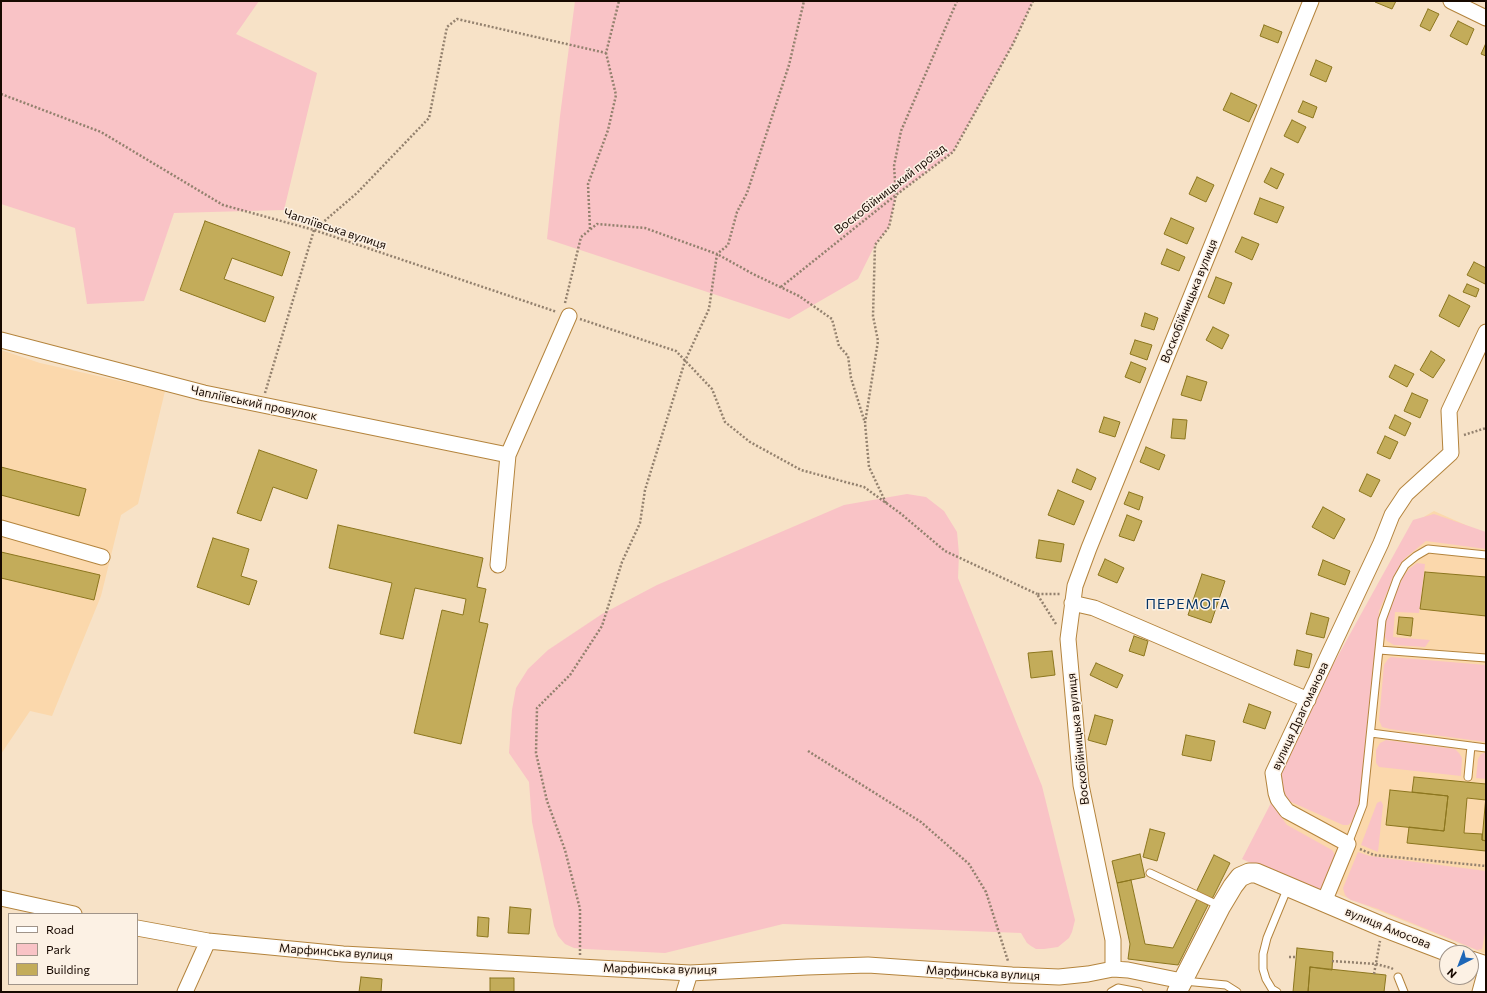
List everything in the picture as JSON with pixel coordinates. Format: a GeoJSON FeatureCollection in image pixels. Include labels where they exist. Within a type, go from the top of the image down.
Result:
{"type":"FeatureCollection","features":[{"type":"Feature","properties":{"kind":"street","name":"Воскобійницька вулиця"},"geometry":{"type":"LineString","coordinates":[[1113,969],[1113,940],[1081,785],[1068,640],[1075,586],[1089,548],[1311,1]]}},
{"type":"Feature","properties":{"kind":"street"},"geometry":{"type":"LineString","coordinates":[[1451,1],[1486,18]]}},
{"type":"Feature","properties":{"kind":"street"},"geometry":{"type":"LineString","coordinates":[[498,565],[508,455],[566,315]]}},
{"type":"Feature","properties":{"kind":"street","name":"вулиця Драгоманова"},"geometry":{"type":"LineString","coordinates":[[1348,844],[1287,811],[1282,806],[1276,793],[1273,773],[1381,543],[1392,515],[1406,494],[1451,453],[1449,411],[1486,332]]}},
{"type":"Feature","properties":{"kind":"street","name":"Чапліївський провулок"},"geometry":{"type":"LineString","coordinates":[[1,340],[204,393],[508,455]]}},
{"type":"Feature","properties":{"kind":"street"},"geometry":{"type":"LineString","coordinates":[[1,528],[102,557]]}},
{"type":"Feature","properties":{"kind":"street"},"geometry":{"type":"LineString","coordinates":[[1073,598],[1308,700]]}},
{"type":"Feature","properties":{"kind":"street"},"geometry":{"type":"LineString","coordinates":[[1179,987],[1221,906],[1235,882],[1240,877],[1246,873],[1256,873],[1324,902],[1348,844]]}},
{"type":"Feature","properties":{"kind":"street"},"geometry":{"type":"LineString","coordinates":[[1,898],[69,913]]}},
{"type":"Feature","properties":{"kind":"street","name":"вулиця Амосова"},"geometry":{"type":"LineString","coordinates":[[1324,902],[1439,948]]}},
{"type":"Feature","properties":{"kind":"street","name":"Марфинська вулиця"},"geometry":{"type":"LineString","coordinates":[[138,928],[208,941],[343,954],[690,973],[868,965],[1059,977],[1088,974],[1113,969],[1128,970],[1179,987]]}},
{"type":"Feature","properties":{"kind":"street"},"geometry":{"type":"LineString","coordinates":[[185,992],[208,941]]}},
{"type":"Feature","properties":{"kind":"street"},"geometry":{"type":"LineString","coordinates":[[1480,992],[1486,970]]}},
{"type":"Feature","properties":{"kind":"street"},"geometry":{"type":"LineString","coordinates":[[684,992],[690,973]]}},
{"type":"Feature","properties":{"kind":"lane"},"geometry":{"type":"LineString","coordinates":[[1348,844],[1363,805],[1382,620],[1397,579],[1405,565],[1428,549],[1486,555]]}},
{"type":"Feature","properties":{"kind":"lane"},"geometry":{"type":"LineString","coordinates":[[1379,650],[1486,658]]}},
{"type":"Feature","properties":{"kind":"lane"},"geometry":{"type":"LineString","coordinates":[[1371,733],[1486,748]]}},
{"type":"Feature","properties":{"kind":"lane"},"geometry":{"type":"LineString","coordinates":[[1468,776],[1471,746]]}},
{"type":"Feature","properties":{"kind":"lane"},"geometry":{"type":"LineString","coordinates":[[1150,873],[1221,906]]}},
{"type":"Feature","properties":{"kind":"lane"},"geometry":{"type":"LineString","coordinates":[[1274,991],[1264,974],[1263,954],[1266,938],[1288,887]]}},
{"type":"Feature","properties":{"kind":"lane"},"geometry":{"type":"LineString","coordinates":[[1398,977],[1404,992]]}},
{"type":"Feature","properties":{"kind":"lane"},"geometry":{"type":"LineString","coordinates":[[1179,987],[1226,985],[1237,992]]}},
{"type":"Feature","properties":{"kind":"lane"},"geometry":{"type":"LineString","coordinates":[[1111,992],[1118,988],[1139,992]]}},
{"type":"Feature","properties":{"kind":"path"},"geometry":{"type":"LineString","coordinates":[[590,229],[588,184],[608,130],[616,95],[606,53],[619,1]]}},
{"type":"Feature","properties":{"kind":"path"},"geometry":{"type":"LineString","coordinates":[[579,967],[580,909],[565,850],[547,801],[536,753],[537,708],[570,675],[602,626],[622,562],[640,523],[645,490],[685,361],[709,309],[716,254],[728,245],[737,212],[747,193],[789,64],[804,1]]}},
{"type":"Feature","properties":{"kind":"path"},"geometry":{"type":"LineString","coordinates":[[865,423],[878,341],[873,316],[875,245],[889,227],[896,195],[894,166],[901,131],[957,1]]}},
{"type":"Feature","properties":{"kind":"path","name":"Воскобійницький проїзд"},"geometry":{"type":"LineString","coordinates":[[781,287],[896,195],[953,152],[1013,44],[1033,1]]}},
{"type":"Feature","properties":{"kind":"path"},"geometry":{"type":"LineString","coordinates":[[261,405],[314,230],[357,192],[429,118],[447,27],[457,19],[606,53]]}},
{"type":"Feature","properties":{"kind":"path","name":"Чапліївська вулиця"},"geometry":{"type":"LineString","coordinates":[[1,94],[101,132],[223,205],[314,230],[676,352],[685,361]]}},
{"type":"Feature","properties":{"kind":"path"},"geometry":{"type":"LineString","coordinates":[[566,315],[581,237],[596,224],[645,228],[716,254],[799,296],[832,318],[839,346],[848,356],[852,378],[865,423],[869,467],[886,503]]}},
{"type":"Feature","properties":{"kind":"path"},"geometry":{"type":"LineString","coordinates":[[685,361],[712,389],[725,422],[750,442],[801,470],[864,487],[900,513],[945,551],[1037,594],[1073,598]]}},
{"type":"Feature","properties":{"kind":"path"},"geometry":{"type":"LineString","coordinates":[[1450,440],[1486,428]]}},
{"type":"Feature","properties":{"kind":"path"},"geometry":{"type":"LineString","coordinates":[[1037,594],[1050,616],[1068,640]]}},
{"type":"Feature","properties":{"kind":"path"},"geometry":{"type":"LineString","coordinates":[[808,751],[922,822],[969,864],[986,892],[1012,975]]}},
{"type":"Feature","properties":{"kind":"path"},"geometry":{"type":"LineString","coordinates":[[1348,844],[1374,855],[1486,866]]}},
{"type":"Feature","properties":{"kind":"path"},"geometry":{"type":"LineString","coordinates":[[1374,974],[1383,927]]}},
{"type":"Feature","properties":{"kind":"path"},"geometry":{"type":"LineString","coordinates":[[1289,957],[1296,957]]}},
{"type":"Feature","properties":{"kind":"path"},"geometry":{"type":"LineString","coordinates":[[1332,961],[1376,964],[1391,968],[1398,977]]}},
{"type":"Feature","properties":{"kind":"shaded area"},"geometry":{"type":"Polygon","coordinates":[[[1,350],[40,363],[165,391],[138,504],[121,515],[101,596],[52,716],[30,711],[1,754],[1,350]]]}},
{"type":"Feature","properties":{"kind":"shaded area"},"geometry":{"type":"Polygon","coordinates":[[[1434,511],[1486,534],[1486,954],[1479,951],[1479,945],[1464,945],[1246,857],[1415,522],[1434,511]]]}},
{"type":"Feature","properties":{"kind":"green space"},"geometry":{"type":"Polygon","coordinates":[[[1,1],[259,1],[236,34],[317,73],[284,210],[174,213],[144,301],[87,304],[75,228],[1,204],[1,1]]]}},
{"type":"Feature","properties":{"kind":"green space"},"geometry":{"type":"Polygon","coordinates":[[[575,1],[1033,1],[1013,44],[953,152],[896,195],[889,227],[875,245],[858,279],[789,319],[547,239],[560,116],[575,1]]]}},
{"type":"Feature","properties":{"kind":"green space"},"geometry":{"type":"Polygon","coordinates":[[[907,494],[926,497],[944,511],[957,532],[959,554],[958,578],[1042,786],[1075,920],[1069,938],[1058,947],[1036,949],[1027,943],[1021,933],[783,924],[665,953],[585,949],[574,948],[565,944],[558,936],[554,926],[532,822],[529,782],[509,753],[512,710],[516,688],[528,669],[548,650],[602,614],[657,585],[844,505],[907,494]]]}},
{"type":"Feature","properties":{"kind":"green space"},"geometry":{"type":"Polygon","coordinates":[[[1434,514],[1486,532],[1486,549],[1426,541],[1404,559],[1395,574],[1379,611],[1378,635],[1360,803],[1352,822],[1348,825],[1343,825],[1282,798],[1282,772],[1318,692],[1413,520],[1434,514]]]}},
{"type":"Feature","properties":{"kind":"green space"},"geometry":{"type":"Polygon","coordinates":[[[1417,563],[1425,564],[1419,613],[1395,612],[1393,637],[1430,640],[1425,647],[1394,645],[1387,641],[1385,637],[1386,620],[1403,577],[1409,569],[1417,563]]]}},
{"type":"Feature","properties":{"kind":"green space"},"geometry":{"type":"Polygon","coordinates":[[[1391,657],[1486,665],[1486,742],[1382,727],[1379,720],[1384,665],[1391,657]]]}},
{"type":"Feature","properties":{"kind":"green space"},"geometry":{"type":"Polygon","coordinates":[[[1386,740],[1455,749],[1462,758],[1461,776],[1379,767],[1376,763],[1376,750],[1380,743],[1386,740]]]}},
{"type":"Feature","properties":{"kind":"green space"},"geometry":{"type":"Polygon","coordinates":[[[1486,753],[1486,779],[1476,778],[1478,759],[1481,754],[1486,753]]]}},
{"type":"Feature","properties":{"kind":"green space"},"geometry":{"type":"Polygon","coordinates":[[[1381,801],[1383,805],[1378,852],[1361,845],[1377,803],[1381,801]]]}},
{"type":"Feature","properties":{"kind":"green space"},"geometry":{"type":"Polygon","coordinates":[[[1271,803],[1287,825],[1332,850],[1335,855],[1319,891],[1314,891],[1242,859],[1271,803]]]}},
{"type":"Feature","properties":{"kind":"green space"},"geometry":{"type":"Polygon","coordinates":[[[1358,852],[1370,856],[1486,871],[1486,928],[1482,949],[1479,950],[1479,945],[1465,945],[1378,909],[1351,900],[1345,895],[1343,888],[1358,852]]]}},
{"type":"Feature","properties":{"kind":"building"},"geometry":{"type":"Polygon","coordinates":[[[1375,1],[1396,1],[1392,9],[1375,1]]]}},
{"type":"Feature","properties":{"kind":"building"},"geometry":{"type":"Polygon","coordinates":[[[1428,9],[1439,14],[1430,31],[1420,26],[1428,9]]]}},
{"type":"Feature","properties":{"kind":"building"},"geometry":{"type":"Polygon","coordinates":[[[1458,21],[1474,29],[1467,45],[1450,36],[1458,21]]]}},
{"type":"Feature","properties":{"kind":"building"},"geometry":{"type":"Polygon","coordinates":[[[1264,25],[1282,32],[1278,43],[1260,36],[1264,25]]]}},
{"type":"Feature","properties":{"kind":"building"},"geometry":{"type":"Polygon","coordinates":[[[1486,43],[1486,56],[1481,54],[1486,43]]]}},
{"type":"Feature","properties":{"kind":"building"},"geometry":{"type":"Polygon","coordinates":[[[1316,60],[1332,67],[1326,82],[1310,75],[1316,60]]]}},
{"type":"Feature","properties":{"kind":"building"},"geometry":{"type":"Polygon","coordinates":[[[1231,93],[1257,105],[1249,122],[1223,110],[1231,93]]]}},
{"type":"Feature","properties":{"kind":"building"},"geometry":{"type":"Polygon","coordinates":[[[1303,101],[1317,107],[1313,118],[1298,112],[1303,101]]]}},
{"type":"Feature","properties":{"kind":"building"},"geometry":{"type":"Polygon","coordinates":[[[1292,120],[1306,127],[1298,143],[1284,136],[1292,120]]]}},
{"type":"Feature","properties":{"kind":"building"},"geometry":{"type":"Polygon","coordinates":[[[1271,168],[1284,174],[1277,189],[1264,182],[1271,168]]]}},
{"type":"Feature","properties":{"kind":"building"},"geometry":{"type":"Polygon","coordinates":[[[1197,177],[1214,185],[1206,202],[1189,194],[1197,177]]]}},
{"type":"Feature","properties":{"kind":"building"},"geometry":{"type":"Polygon","coordinates":[[[1260,198],[1284,207],[1277,223],[1254,214],[1260,198]]]}},
{"type":"Feature","properties":{"kind":"building"},"geometry":{"type":"Polygon","coordinates":[[[1171,218],[1194,228],[1187,244],[1164,234],[1171,218]]]}},
{"type":"Feature","properties":{"kind":"building"},"geometry":{"type":"Polygon","coordinates":[[[205,221],[290,252],[282,276],[232,258],[224,279],[274,297],[265,322],[180,290],[205,221]]]}},
{"type":"Feature","properties":{"kind":"building"},"geometry":{"type":"Polygon","coordinates":[[[1242,237],[1259,244],[1252,260],[1235,252],[1242,237]]]}},
{"type":"Feature","properties":{"kind":"building"},"geometry":{"type":"Polygon","coordinates":[[[1167,249],[1185,257],[1179,271],[1161,264],[1167,249]]]}},
{"type":"Feature","properties":{"kind":"building"},"geometry":{"type":"Polygon","coordinates":[[[1474,262],[1486,268],[1485,284],[1467,275],[1474,262]]]}},
{"type":"Feature","properties":{"kind":"building"},"geometry":{"type":"Polygon","coordinates":[[[1216,277],[1232,283],[1224,304],[1208,297],[1216,277]]]}},
{"type":"Feature","properties":{"kind":"building"},"geometry":{"type":"Polygon","coordinates":[[[1467,284],[1479,289],[1476,297],[1463,292],[1467,284]]]}},
{"type":"Feature","properties":{"kind":"building"},"geometry":{"type":"Polygon","coordinates":[[[1449,295],[1470,306],[1459,327],[1439,316],[1449,295]]]}},
{"type":"Feature","properties":{"kind":"building"},"geometry":{"type":"Polygon","coordinates":[[[1145,313],[1158,318],[1154,330],[1141,326],[1145,313]]]}},
{"type":"Feature","properties":{"kind":"building"},"geometry":{"type":"Polygon","coordinates":[[[1213,327],[1229,335],[1222,349],[1206,340],[1213,327]]]}},
{"type":"Feature","properties":{"kind":"building"},"geometry":{"type":"Polygon","coordinates":[[[1135,340],[1152,345],[1147,360],[1130,354],[1135,340]]]}},
{"type":"Feature","properties":{"kind":"building"},"geometry":{"type":"Polygon","coordinates":[[[1431,351],[1445,360],[1433,378],[1420,370],[1431,351]]]}},
{"type":"Feature","properties":{"kind":"building"},"geometry":{"type":"Polygon","coordinates":[[[1131,362],[1146,368],[1140,383],[1125,377],[1131,362]]]}},
{"type":"Feature","properties":{"kind":"building"},"geometry":{"type":"Polygon","coordinates":[[[1395,365],[1414,374],[1407,387],[1389,377],[1395,365]]]}},
{"type":"Feature","properties":{"kind":"building"},"geometry":{"type":"Polygon","coordinates":[[[1187,376],[1207,382],[1201,401],[1181,395],[1187,376]]]}},
{"type":"Feature","properties":{"kind":"building"},"geometry":{"type":"Polygon","coordinates":[[[1412,393],[1428,400],[1420,418],[1404,411],[1412,393]]]}},
{"type":"Feature","properties":{"kind":"building"},"geometry":{"type":"Polygon","coordinates":[[[1395,415],[1411,423],[1405,436],[1389,428],[1395,415]]]}},
{"type":"Feature","properties":{"kind":"building"},"geometry":{"type":"Polygon","coordinates":[[[1104,417],[1120,422],[1115,437],[1099,432],[1104,417]]]}},
{"type":"Feature","properties":{"kind":"building"},"geometry":{"type":"Polygon","coordinates":[[[1173,419],[1187,420],[1185,439],[1171,438],[1173,419]]]}},
{"type":"Feature","properties":{"kind":"building"},"geometry":{"type":"Polygon","coordinates":[[[1385,436],[1398,442],[1390,459],[1377,453],[1385,436]]]}},
{"type":"Feature","properties":{"kind":"building"},"geometry":{"type":"Polygon","coordinates":[[[1146,447],[1165,455],[1159,470],[1140,462],[1146,447]]]}},
{"type":"Feature","properties":{"kind":"building"},"geometry":{"type":"Polygon","coordinates":[[[259,450],[317,470],[307,499],[273,487],[261,521],[237,513],[259,450]]]}},
{"type":"Feature","properties":{"kind":"building"},"geometry":{"type":"Polygon","coordinates":[[[1,467],[86,489],[79,516],[1,495],[1,467]]]}},
{"type":"Feature","properties":{"kind":"building"},"geometry":{"type":"Polygon","coordinates":[[[1077,469],[1096,478],[1091,490],[1072,482],[1077,469]]]}},
{"type":"Feature","properties":{"kind":"building"},"geometry":{"type":"Polygon","coordinates":[[[1367,474],[1380,480],[1371,497],[1359,491],[1367,474]]]}},
{"type":"Feature","properties":{"kind":"building"},"geometry":{"type":"Polygon","coordinates":[[[1058,490],[1084,501],[1074,525],[1048,515],[1058,490]]]}},
{"type":"Feature","properties":{"kind":"building"},"geometry":{"type":"Polygon","coordinates":[[[1129,492],[1143,497],[1139,510],[1124,504],[1129,492]]]}},
{"type":"Feature","properties":{"kind":"building"},"geometry":{"type":"Polygon","coordinates":[[[1323,507],[1345,519],[1334,539],[1312,527],[1323,507]]]}},
{"type":"Feature","properties":{"kind":"building"},"geometry":{"type":"Polygon","coordinates":[[[1127,515],[1142,521],[1134,541],[1119,536],[1127,515]]]}},
{"type":"Feature","properties":{"kind":"building"},"geometry":{"type":"Polygon","coordinates":[[[338,525],[483,558],[477,587],[486,589],[479,622],[488,624],[461,744],[414,733],[442,610],[463,615],[466,599],[415,588],[403,639],[380,634],[392,583],[329,568],[338,525]]]}},
{"type":"Feature","properties":{"kind":"building"},"geometry":{"type":"Polygon","coordinates":[[[213,538],[249,549],[241,576],[257,581],[249,605],[197,587],[213,538]]]}},
{"type":"Feature","properties":{"kind":"building"},"geometry":{"type":"Polygon","coordinates":[[[1039,540],[1064,544],[1061,562],[1036,558],[1039,540]]]}},
{"type":"Feature","properties":{"kind":"building"},"geometry":{"type":"Polygon","coordinates":[[[1,552],[100,575],[94,600],[1,578],[1,552]]]}},
{"type":"Feature","properties":{"kind":"building"},"geometry":{"type":"Polygon","coordinates":[[[1105,559],[1124,568],[1117,583],[1098,575],[1105,559]]]}},
{"type":"Feature","properties":{"kind":"building"},"geometry":{"type":"Polygon","coordinates":[[[1323,560],[1350,571],[1345,585],[1318,575],[1323,560]]]}},
{"type":"Feature","properties":{"kind":"building"},"geometry":{"type":"Polygon","coordinates":[[[1425,572],[1486,577],[1486,616],[1420,609],[1425,572]]]}},
{"type":"Feature","properties":{"kind":"building"},"geometry":{"type":"Polygon","coordinates":[[[1202,574],[1225,581],[1211,623],[1188,615],[1202,574]]]}},
{"type":"Feature","properties":{"kind":"building"},"geometry":{"type":"Polygon","coordinates":[[[1311,613],[1329,618],[1324,638],[1306,634],[1311,613]]]}},
{"type":"Feature","properties":{"kind":"building"},"geometry":{"type":"Polygon","coordinates":[[[1399,617],[1413,618],[1411,636],[1397,634],[1399,617]]]}},
{"type":"Feature","properties":{"kind":"building"},"geometry":{"type":"Polygon","coordinates":[[[1134,636],[1148,641],[1144,656],[1129,651],[1134,636]]]}},
{"type":"Feature","properties":{"kind":"building"},"geometry":{"type":"Polygon","coordinates":[[[1297,650],[1312,654],[1309,668],[1294,665],[1297,650]]]}},
{"type":"Feature","properties":{"kind":"building"},"geometry":{"type":"Polygon","coordinates":[[[1052,651],[1055,675],[1031,678],[1028,653],[1052,651]]]}},
{"type":"Feature","properties":{"kind":"building"},"geometry":{"type":"Polygon","coordinates":[[[1096,663],[1123,675],[1117,688],[1090,675],[1096,663]]]}},
{"type":"Feature","properties":{"kind":"building"},"geometry":{"type":"Polygon","coordinates":[[[1249,704],[1271,712],[1265,729],[1243,722],[1249,704]]]}},
{"type":"Feature","properties":{"kind":"building"},"geometry":{"type":"Polygon","coordinates":[[[1095,715],[1113,720],[1106,745],[1088,740],[1095,715]]]}},
{"type":"Feature","properties":{"kind":"building"},"geometry":{"type":"Polygon","coordinates":[[[1186,735],[1215,741],[1211,761],[1182,755],[1186,735]]]}},
{"type":"Feature","properties":{"kind":"building"},"geometry":{"type":"Polygon","coordinates":[[[1414,777],[1486,784],[1486,800],[1467,798],[1464,833],[1482,834],[1482,840],[1486,841],[1486,851],[1407,843],[1409,827],[1444,831],[1448,796],[1412,792],[1414,777]]]}},
{"type":"Feature","properties":{"kind":"building"},"geometry":{"type":"Polygon","coordinates":[[[1390,790],[1448,796],[1444,831],[1386,825],[1390,790]]]}},
{"type":"Feature","properties":{"kind":"building"},"geometry":{"type":"Polygon","coordinates":[[[1486,796],[1486,841],[1482,840],[1486,796]]]}},
{"type":"Feature","properties":{"kind":"building"},"geometry":{"type":"Polygon","coordinates":[[[1150,829],[1165,833],[1157,861],[1143,857],[1150,829]]]}},
{"type":"Feature","properties":{"kind":"building"},"geometry":{"type":"Polygon","coordinates":[[[1140,854],[1145,877],[1117,883],[1112,861],[1140,854]]]}},
{"type":"Feature","properties":{"kind":"building"},"geometry":{"type":"Polygon","coordinates":[[[1214,855],[1230,863],[1212,899],[1196,892],[1214,855]]]}},
{"type":"Feature","properties":{"kind":"building"},"geometry":{"type":"Polygon","coordinates":[[[1131,880],[1145,944],[1173,948],[1197,899],[1208,905],[1178,965],[1128,959],[1130,944],[1117,883],[1131,880]]]}},
{"type":"Feature","properties":{"kind":"building"},"geometry":{"type":"Polygon","coordinates":[[[510,907],[531,909],[529,934],[508,933],[510,907]]]}},
{"type":"Feature","properties":{"kind":"building"},"geometry":{"type":"Polygon","coordinates":[[[478,917],[489,918],[488,937],[477,936],[478,917]]]}},
{"type":"Feature","properties":{"kind":"building"},"geometry":{"type":"Polygon","coordinates":[[[1297,948],[1333,952],[1332,970],[1310,967],[1308,992],[1293,992],[1297,948]]]}},
{"type":"Feature","properties":{"kind":"building"},"geometry":{"type":"Polygon","coordinates":[[[1310,967],[1386,975],[1384,992],[1308,992],[1310,967]]]}},
{"type":"Feature","properties":{"kind":"building"},"geometry":{"type":"Polygon","coordinates":[[[361,977],[382,979],[381,992],[359,992],[361,977]]]}},
{"type":"Feature","properties":{"kind":"building"},"geometry":{"type":"Polygon","coordinates":[[[490,978],[514,978],[514,992],[490,992],[490,978]]]}},
{"type":"Feature","properties":{"kind":"district","name":"ПЕРЕМОГА"},"geometry":{"type":"Point","coordinates":[1188,604]}}]}
